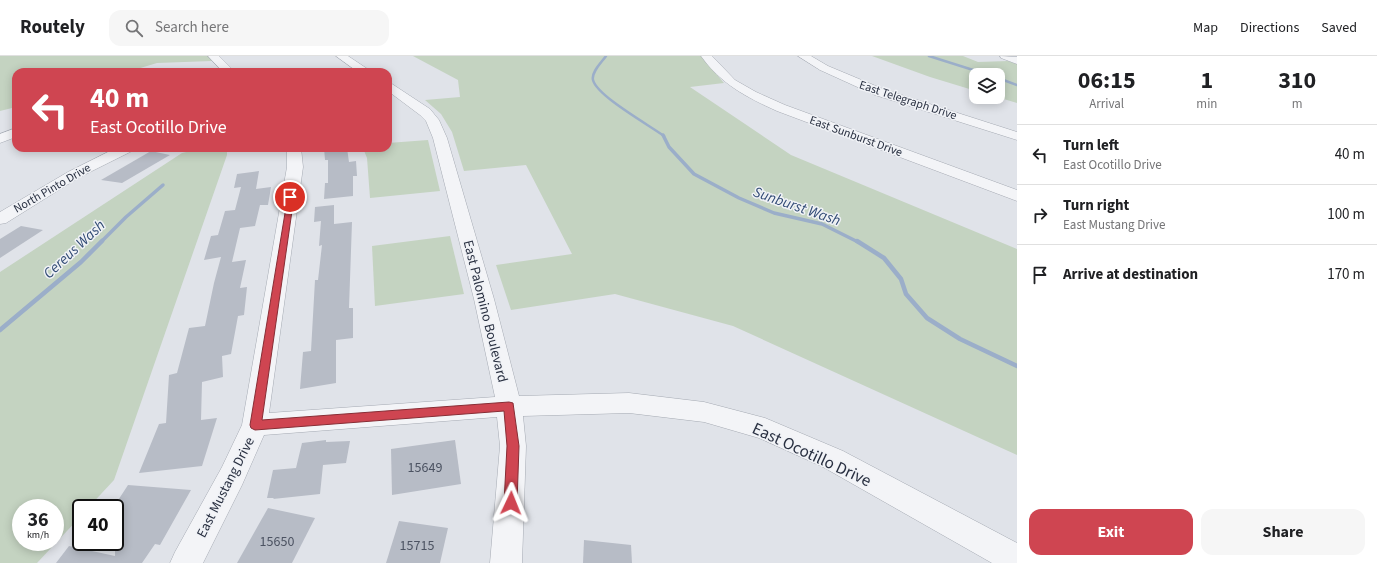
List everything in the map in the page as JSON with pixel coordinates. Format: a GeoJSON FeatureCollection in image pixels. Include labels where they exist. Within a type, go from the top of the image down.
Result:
{"type":"FeatureCollection","features":[{"type":"Feature","properties":{"kind":"street"},"geometry":{"type":"LineString","coordinates":[[213,56],[225,68]]}},
{"type":"Feature","properties":{"kind":"street"},"geometry":{"type":"LineString","coordinates":[[341,56],[360,68]]}},
{"type":"Feature","properties":{"kind":"street","name":"East Sunburst Drive"},"geometry":{"type":"LineString","coordinates":[[706,56],[731,82],[752,95],[781,108],[1017,196]]}},
{"type":"Feature","properties":{"kind":"street","name":"East Telegraph Drive"},"geometry":{"type":"LineString","coordinates":[[804,56],[824,68],[879,92],[1017,136]]}},
{"type":"Feature","properties":{"kind":"street"},"geometry":{"type":"LineString","coordinates":[[1005,56],[1017,61]]}},
{"type":"Feature","properties":{"kind":"street","name":"East Palomino Boulevard"},"geometry":{"type":"LineString","coordinates":[[392,89],[425,112],[432,120],[440,138],[488,315],[509,406],[513,446],[506,563]]}},
{"type":"Feature","properties":{"kind":"street"},"geometry":{"type":"LineString","coordinates":[[0,139],[12,134]]}},
{"type":"Feature","properties":{"kind":"street","name":"North Pinto Drive"},"geometry":{"type":"LineString","coordinates":[[0,219],[73,175],[118,152]]}},
{"type":"Feature","properties":{"kind":"street","name":"East Mustang Drive"},"geometry":{"type":"LineString","coordinates":[[186,563],[232,476],[255,425],[295,167],[294,152]]}},
{"type":"Feature","properties":{"kind":"street","name":"East Ocotillo Drive"},"geometry":{"type":"LineString","coordinates":[[255,425],[509,406],[629,403],[704,412],[765,429],[832,459],[1017,560]]}},
{"type":"Feature","properties":{"kind":"green space"},"geometry":{"type":"Polygon","coordinates":[[[0,56],[208,56],[212,61],[157,63],[140,68],[12,68],[12,108],[0,111],[0,56]]]}},
{"type":"Feature","properties":{"kind":"green space"},"geometry":{"type":"Polygon","coordinates":[[[413,56],[701,56],[724,83],[690,87],[791,155],[1017,249],[1017,455],[733,326],[615,294],[511,310],[496,265],[572,254],[526,165],[464,171],[452,132],[441,114],[425,100],[460,97],[458,80],[413,56]]]}},
{"type":"Feature","properties":{"kind":"green space"},"geometry":{"type":"Polygon","coordinates":[[[872,56],[963,56],[978,62],[1008,61],[1017,64],[1017,103],[1005,99],[1005,68],[969,68],[969,89],[930,77],[872,56]]]}},
{"type":"Feature","properties":{"kind":"green space"},"geometry":{"type":"Polygon","coordinates":[[[428,140],[440,191],[370,198],[367,158],[365,152],[392,152],[392,143],[428,140]]]}},
{"type":"Feature","properties":{"kind":"green space"},"geometry":{"type":"Polygon","coordinates":[[[227,152],[114,480],[96,499],[72,499],[72,526],[64,534],[64,499],[12,499],[12,551],[48,551],[37,563],[0,563],[0,272],[182,153],[227,152]]]}},
{"type":"Feature","properties":{"kind":"green space"},"geometry":{"type":"Polygon","coordinates":[[[450,236],[464,294],[375,306],[372,246],[450,236]]]}},
{"type":"Feature","properties":{"kind":"building"},"geometry":{"type":"Polygon","coordinates":[[[149,152],[170,155],[122,183],[101,180],[149,152]]]}},
{"type":"Feature","properties":{"kind":"building"},"geometry":{"type":"Polygon","coordinates":[[[324,152],[348,152],[349,162],[356,161],[357,176],[353,176],[353,196],[324,199],[325,183],[328,183],[328,160],[325,160],[324,152]]]}},
{"type":"Feature","properties":{"kind":"building"},"geometry":{"type":"Polygon","coordinates":[[[259,171],[256,189],[271,187],[268,205],[260,205],[255,226],[240,228],[232,262],[246,260],[240,288],[247,287],[244,315],[238,316],[231,354],[222,356],[223,377],[202,382],[201,420],[217,418],[202,466],[139,473],[159,424],[166,423],[169,375],[177,373],[189,328],[205,326],[221,257],[204,260],[211,236],[218,235],[225,211],[235,210],[241,187],[234,188],[237,174],[259,171]]]}},
{"type":"Feature","properties":{"kind":"building"},"geometry":{"type":"Polygon","coordinates":[[[334,205],[334,224],[352,222],[349,308],[353,308],[353,338],[336,340],[336,383],[300,389],[303,352],[311,351],[315,280],[318,280],[322,245],[319,246],[321,221],[314,222],[315,207],[334,205]]]}},
{"type":"Feature","properties":{"kind":"building"},"geometry":{"type":"Polygon","coordinates":[[[21,226],[43,230],[0,258],[0,239],[21,226]]]}},
{"type":"Feature","properties":{"kind":"building"},"geometry":{"type":"Polygon","coordinates":[[[326,440],[326,442],[350,441],[346,463],[323,465],[320,494],[273,499],[274,498],[267,498],[273,470],[296,468],[302,443],[326,440]]]}},
{"type":"Feature","properties":{"kind":"building"},"geometry":{"type":"Polygon","coordinates":[[[455,440],[461,484],[392,495],[391,449],[455,440]]]}},
{"type":"Feature","properties":{"kind":"building"},"geometry":{"type":"Polygon","coordinates":[[[128,485],[191,490],[160,545],[155,544],[142,563],[56,563],[69,546],[72,547],[72,551],[92,551],[115,556],[115,551],[124,551],[124,499],[119,499],[128,485]]]}},
{"type":"Feature","properties":{"kind":"building"},"geometry":{"type":"Polygon","coordinates":[[[268,508],[315,518],[292,563],[237,563],[268,508]]]}},
{"type":"Feature","properties":{"kind":"building"},"geometry":{"type":"Polygon","coordinates":[[[399,521],[448,528],[440,563],[386,563],[399,521]]]}},
{"type":"Feature","properties":{"kind":"building"},"geometry":{"type":"Polygon","coordinates":[[[584,540],[631,545],[632,563],[583,563],[584,540]]]}},
{"type":"Feature","properties":{"kind":"waterway","name":"Sunburst Wash"},"geometry":{"type":"LineString","coordinates":[[606,56],[597,67],[593,77],[597,87],[613,102],[663,136]]}},
{"type":"Feature","properties":{"kind":"waterway"},"geometry":{"type":"LineString","coordinates":[[929,56],[969,69]]}},
{"type":"Feature","properties":{"kind":"waterway"},"geometry":{"type":"LineString","coordinates":[[1005,81],[1017,85]]}},
{"type":"Feature","properties":{"kind":"waterway","name":"Sunburst Wash"},"geometry":{"type":"LineString","coordinates":[[663,136],[669,147],[694,174],[739,198],[774,213],[822,224],[858,242]]}},
{"type":"Feature","properties":{"kind":"waterway","name":"Cereus Wash"},"geometry":{"type":"LineString","coordinates":[[0,330],[81,262],[126,217],[163,185]]}},
{"type":"Feature","properties":{"kind":"waterway","name":"Sunburst Wash"},"geometry":{"type":"LineString","coordinates":[[857,241],[884,258],[901,279],[906,294],[927,318],[960,339],[1017,366]]}},
{"type":"Feature","properties":{"kind":"route"},"geometry":{"type":"LineString","coordinates":[[290,197],[265,368],[255,425],[509,406],[513,446],[511,503]]}}]}
